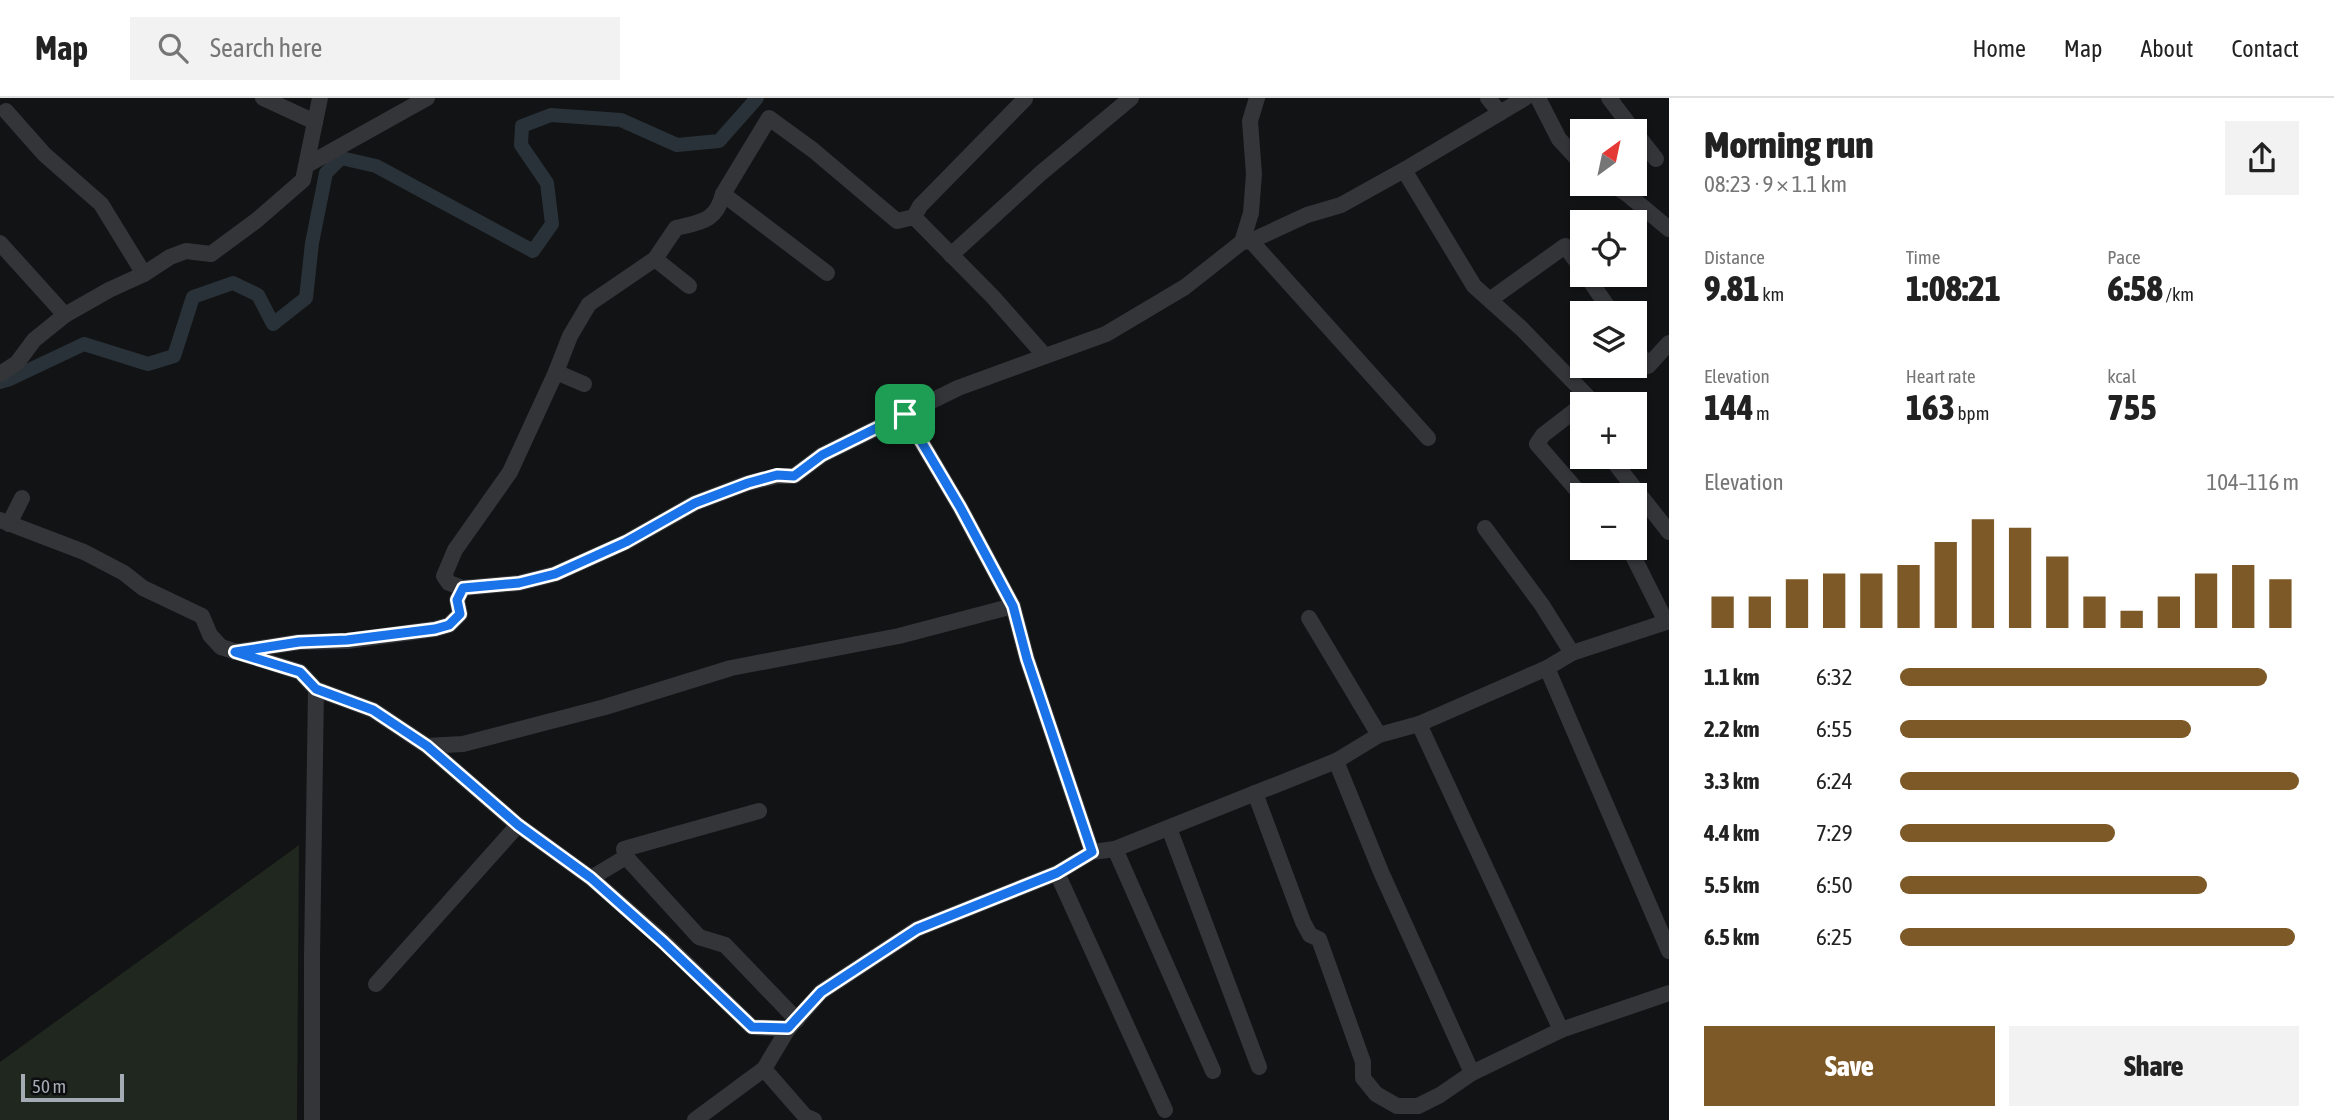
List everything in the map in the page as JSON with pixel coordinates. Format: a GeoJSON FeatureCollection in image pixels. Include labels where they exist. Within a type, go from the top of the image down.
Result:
{"type":"FeatureCollection","features":[{"type":"Feature","properties":{"kind":"street"},"geometry":{"type":"LineString","coordinates":[[263,98],[315,122]]}},
{"type":"Feature","properties":{"kind":"street"},"geometry":{"type":"LineString","coordinates":[[0,374],[17,363],[34,340],[65,315],[144,274],[170,257],[186,251],[211,254],[257,220],[303,180],[320,98]]}},
{"type":"Feature","properties":{"kind":"street"},"geometry":{"type":"LineString","coordinates":[[307,165],[427,98]]}},
{"type":"Feature","properties":{"kind":"street"},"geometry":{"type":"LineString","coordinates":[[951,255],[1041,173],[1130,98]]}},
{"type":"Feature","properties":{"kind":"street"},"geometry":{"type":"LineString","coordinates":[[1246,242],[1254,174],[1250,121],[1257,98]]}},
{"type":"Feature","properties":{"kind":"street"},"geometry":{"type":"LineString","coordinates":[[1488,98],[1500,113]]}},
{"type":"Feature","properties":{"kind":"street"},"geometry":{"type":"LineString","coordinates":[[1025,99],[920,206],[914,217],[897,221],[813,150],[769,118],[723,194],[719,208],[705,221],[676,228],[655,259],[590,304],[570,336],[510,472],[455,550],[444,576],[449,583],[463,588],[519,583],[555,574],[626,542],[695,503],[777,475],[794,476],[822,455],[958,388],[1106,334],[1185,287],[1246,242],[1307,215],[1340,205],[1525,98]]}},
{"type":"Feature","properties":{"kind":"street"},"geometry":{"type":"LineString","coordinates":[[1538,98],[1559,139],[1570,151]]}},
{"type":"Feature","properties":{"kind":"street"},"geometry":{"type":"LineString","coordinates":[[1609,98],[1625,119]]}},
{"type":"Feature","properties":{"kind":"street"},"geometry":{"type":"LineString","coordinates":[[6,111],[44,153],[102,204],[144,274]]}},
{"type":"Feature","properties":{"kind":"street"},"geometry":{"type":"LineString","coordinates":[[1647,148],[1656,159]]}},
{"type":"Feature","properties":{"kind":"street"},"geometry":{"type":"LineString","coordinates":[[1404,170],[1474,286],[1491,299],[1584,392]]}},
{"type":"Feature","properties":{"kind":"street"},"geometry":{"type":"LineString","coordinates":[[723,194],[827,273]]}},
{"type":"Feature","properties":{"kind":"street"},"geometry":{"type":"LineString","coordinates":[[1630,196],[1669,229]]}},
{"type":"Feature","properties":{"kind":"street"},"geometry":{"type":"LineString","coordinates":[[914,217],[1045,356]]}},
{"type":"Feature","properties":{"kind":"street"},"geometry":{"type":"LineString","coordinates":[[1246,242],[1428,438]]}},
{"type":"Feature","properties":{"kind":"street"},"geometry":{"type":"LineString","coordinates":[[0,243],[65,315]]}},
{"type":"Feature","properties":{"kind":"street"},"geometry":{"type":"LineString","coordinates":[[1491,299],[1565,246],[1570,253]]}},
{"type":"Feature","properties":{"kind":"street"},"geometry":{"type":"LineString","coordinates":[[655,259],[689,286]]}},
{"type":"Feature","properties":{"kind":"street"},"geometry":{"type":"LineString","coordinates":[[1647,365],[1669,343]]}},
{"type":"Feature","properties":{"kind":"street"},"geometry":{"type":"LineString","coordinates":[[556,372],[584,384]]}},
{"type":"Feature","properties":{"kind":"street"},"geometry":{"type":"LineString","coordinates":[[905,414],[960,507],[1013,606],[1027,659],[1092,852]]}},
{"type":"Feature","properties":{"kind":"street"},"geometry":{"type":"LineString","coordinates":[[1570,417],[1543,435],[1537,444],[1571,483]]}},
{"type":"Feature","properties":{"kind":"street"},"geometry":{"type":"LineString","coordinates":[[1619,469],[1669,532]]}},
{"type":"Feature","properties":{"kind":"street"},"geometry":{"type":"LineString","coordinates":[[22,498],[4,522],[84,552],[124,573],[143,588],[202,616],[210,635],[221,648],[300,672],[316,689],[373,710],[427,746],[518,825],[591,878],[752,1027],[792,1024]]}},
{"type":"Feature","properties":{"kind":"street"},"geometry":{"type":"LineString","coordinates":[[1485,528],[1542,605],[1572,653]]}},
{"type":"Feature","properties":{"kind":"street"},"geometry":{"type":"LineString","coordinates":[[695,1120],[764,1069],[792,1024],[821,992],[917,929],[1057,873],[1092,852],[1115,849],[1336,761],[1379,735],[1419,724],[1547,668],[1572,653],[1667,621],[1635,560]]}},
{"type":"Feature","properties":{"kind":"street"},"geometry":{"type":"LineString","coordinates":[[235,652],[299,642],[347,640],[435,629],[449,625],[460,614],[457,600],[463,588]]}},
{"type":"Feature","properties":{"kind":"street"},"geometry":{"type":"LineString","coordinates":[[427,746],[463,744],[605,707],[731,668],[899,636],[1013,606]]}},
{"type":"Feature","properties":{"kind":"street"},"geometry":{"type":"LineString","coordinates":[[1309,618],[1379,735]]}},
{"type":"Feature","properties":{"kind":"street"},"geometry":{"type":"LineString","coordinates":[[299,642],[300,672]]}},
{"type":"Feature","properties":{"kind":"street"},"geometry":{"type":"LineString","coordinates":[[1547,668],[1669,951]]}},
{"type":"Feature","properties":{"kind":"street"},"geometry":{"type":"LineString","coordinates":[[312,1120],[316,689]]}},
{"type":"Feature","properties":{"kind":"street"},"geometry":{"type":"LineString","coordinates":[[1419,724],[1561,1030]]}},
{"type":"Feature","properties":{"kind":"street"},"geometry":{"type":"LineString","coordinates":[[1336,761],[1381,872],[1472,1073]]}},
{"type":"Feature","properties":{"kind":"street"},"geometry":{"type":"LineString","coordinates":[[1255,793],[1303,922],[1310,935],[1319,939],[1363,1062],[1363,1078],[1376,1094],[1401,1113],[1440,1096],[1472,1073],[1561,1030],[1669,993]]}},
{"type":"Feature","properties":{"kind":"street"},"geometry":{"type":"LineString","coordinates":[[759,811],[624,849],[626,857],[699,937],[725,945],[792,1024]]}},
{"type":"Feature","properties":{"kind":"street"},"geometry":{"type":"LineString","coordinates":[[376,984],[518,825]]}},
{"type":"Feature","properties":{"kind":"street"},"geometry":{"type":"LineString","coordinates":[[1169,828],[1259,1067]]}},
{"type":"Feature","properties":{"kind":"street"},"geometry":{"type":"LineString","coordinates":[[1115,849],[1213,1070]]}},
{"type":"Feature","properties":{"kind":"street"},"geometry":{"type":"LineString","coordinates":[[591,878],[626,857]]}},
{"type":"Feature","properties":{"kind":"street"},"geometry":{"type":"LineString","coordinates":[[1057,873],[1165,1110]]}},
{"type":"Feature","properties":{"kind":"street"},"geometry":{"type":"LineString","coordinates":[[764,1069],[805,1116],[814,1120]]}},
{"type":"Feature","properties":{"kind":"shaded area"},"geometry":{"type":"Polygon","coordinates":[[[299,845],[297,1120],[0,1120],[0,1062],[299,845]]]}},
{"type":"Feature","properties":{"kind":"waterway"},"geometry":{"type":"LineString","coordinates":[[0,382],[84,344],[148,364],[174,356],[193,297],[233,283],[258,295],[273,324],[306,298],[312,243],[326,173],[341,158],[376,166],[533,251],[552,224],[547,183],[521,145],[522,126],[551,115],[621,120],[677,145],[719,141],[757,98]]}},
{"type":"Feature","properties":{"kind":"route"},"geometry":{"type":"LineString","coordinates":[[905,414],[960,507],[1013,606],[1027,659],[1092,852],[1057,873],[917,929],[821,992],[788,1028],[752,1027],[591,878],[518,825],[427,746],[373,710],[316,689],[300,672],[235,652],[299,642],[389,636],[449,625],[460,614],[457,600],[463,588],[519,583],[555,574],[626,542],[695,503],[777,475],[794,476],[822,455],[905,414]]}}]}
